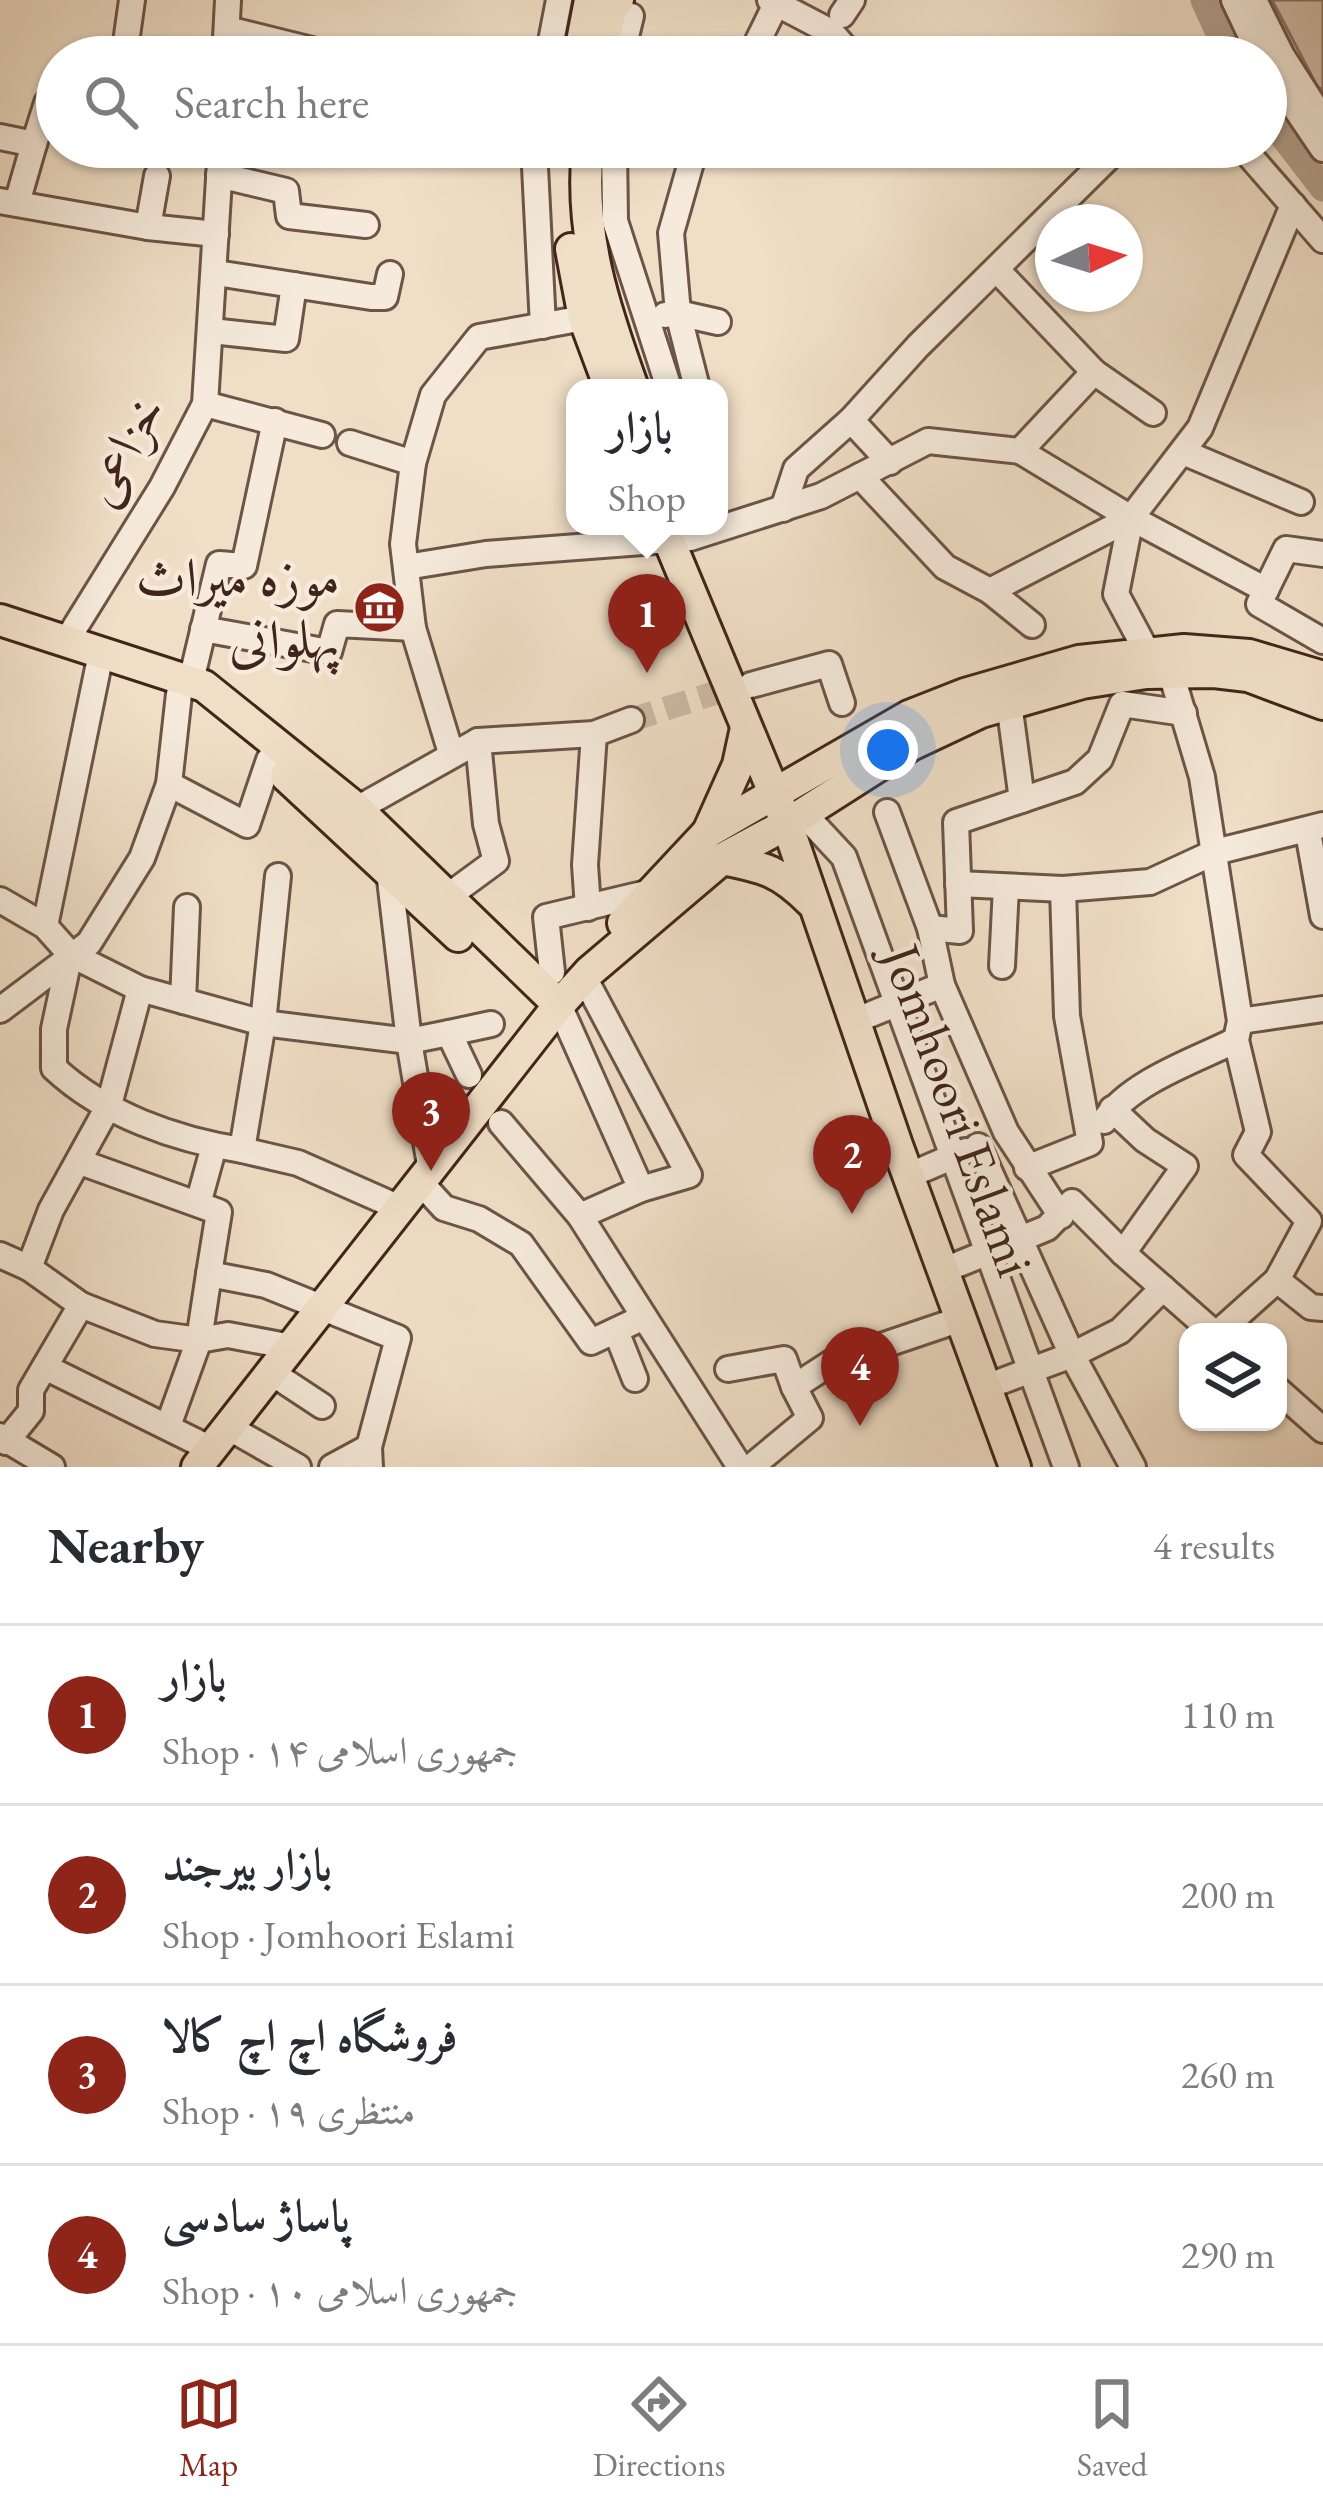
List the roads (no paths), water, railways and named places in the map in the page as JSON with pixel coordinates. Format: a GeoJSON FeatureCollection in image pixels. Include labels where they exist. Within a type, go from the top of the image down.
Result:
{"type":"FeatureCollection","features":[{"type":"Feature","properties":{"kind":"main road"},"geometry":{"type":"LineString","coordinates":[[582,36],[590,0]]}},
{"type":"Feature","properties":{"kind":"main road"},"geometry":{"type":"LineString","coordinates":[[604,36],[610,10],[624,8]]}},
{"type":"Feature","properties":{"kind":"main road"},"geometry":{"type":"LineString","coordinates":[[565,168],[570,239],[597,321],[608,379]]}},
{"type":"Feature","properties":{"kind":"main road"},"geometry":{"type":"LineString","coordinates":[[592,168],[601,222],[594,275],[597,321],[629,379]]}},
{"type":"Feature","properties":{"kind":"main road"},"geometry":{"type":"LineString","coordinates":[[692,535],[746,728],[790,804]]}},
{"type":"Feature","properties":{"kind":"main road"},"geometry":{"type":"LineString","coordinates":[[693,535],[751,685],[790,804]]}},
{"type":"Feature","properties":{"kind":"main road"},"geometry":{"type":"LineString","coordinates":[[0,620],[67,640],[238,710],[357,809],[514,962],[553,1012]]}},
{"type":"Feature","properties":{"kind":"main road"},"geometry":{"type":"LineString","coordinates":[[0,638],[98,668],[185,687],[553,1012]]}},
{"type":"Feature","properties":{"kind":"main road"},"geometry":{"type":"LineString","coordinates":[[790,804],[909,716],[1046,669],[1147,652],[1249,655],[1323,677]]}},
{"type":"Feature","properties":{"kind":"main road"},"geometry":{"type":"LineString","coordinates":[[587,975],[609,939],[650,892],[715,846],[790,804],[1009,703],[1082,682],[1171,673],[1248,676],[1323,704]]}},
{"type":"Feature","properties":{"kind":"main road"},"geometry":{"type":"LineString","coordinates":[[212,1448],[553,1012],[715,846],[746,728]]}},
{"type":"Feature","properties":{"kind":"main road","name":"Jomhoori Eslami"},"geometry":{"type":"LineString","coordinates":[[790,804],[812,903],[1015,1467]]}},
{"type":"Feature","properties":{"kind":"main road","name":"Jomhoori Eslami"},"geometry":{"type":"LineString","coordinates":[[790,804],[882,1010],[924,1169],[959,1264],[1017,1376],[1034,1467]]}},
{"type":"Feature","properties":{"kind":"main road"},"geometry":{"type":"LineString","coordinates":[[715,846],[788,879],[812,903]]}},
{"type":"Feature","properties":{"kind":"main road"},"geometry":{"type":"LineString","coordinates":[[514,962],[587,975]]}},
{"type":"Feature","properties":{"kind":"street"},"geometry":{"type":"LineString","coordinates":[[127,36],[132,0]]}},
{"type":"Feature","properties":{"kind":"street"},"geometry":{"type":"LineString","coordinates":[[226,36],[228,0]]}},
{"type":"Feature","properties":{"kind":"street"},"geometry":{"type":"LineString","coordinates":[[552,36],[559,0]]}},
{"type":"Feature","properties":{"kind":"street"},"geometry":{"type":"LineString","coordinates":[[1234,0],[1251,36]]}},
{"type":"Feature","properties":{"kind":"street"},"geometry":{"type":"LineString","coordinates":[[1254,0],[1272,36]]}},
{"type":"Feature","properties":{"kind":"street"},"geometry":{"type":"LineString","coordinates":[[759,36],[775,1],[835,36]]}},
{"type":"Feature","properties":{"kind":"street"},"geometry":{"type":"LineString","coordinates":[[226,29],[254,36]]}},
{"type":"Feature","properties":{"kind":"street"},"geometry":{"type":"LineString","coordinates":[[1287,64],[1323,120]]}},
{"type":"Feature","properties":{"kind":"street"},"geometry":{"type":"LineString","coordinates":[[1287,96],[1323,149]]}},
{"type":"Feature","properties":{"kind":"street"},"geometry":{"type":"LineString","coordinates":[[0,137],[34,144]]}},
{"type":"Feature","properties":{"kind":"street"},"geometry":{"type":"LineString","coordinates":[[36,137],[9,202],[216,234]]}},
{"type":"Feature","properties":{"kind":"street","name":"خزاعی"},"geometry":{"type":"LineString","coordinates":[[67,640],[162,487],[205,404],[219,168]]}},
{"type":"Feature","properties":{"kind":"street"},"geometry":{"type":"LineString","coordinates":[[535,168],[543,326]]}},
{"type":"Feature","properties":{"kind":"street"},"geometry":{"type":"LineString","coordinates":[[610,168],[601,222],[666,379]]}},
{"type":"Feature","properties":{"kind":"street"},"geometry":{"type":"LineString","coordinates":[[689,168],[671,233],[678,313],[695,379]]}},
{"type":"Feature","properties":{"kind":"street"},"geometry":{"type":"LineString","coordinates":[[783,509],[796,469],[1098,168]]}},
{"type":"Feature","properties":{"kind":"street"},"geometry":{"type":"LineString","coordinates":[[1260,168],[1323,240]]}},
{"type":"Feature","properties":{"kind":"street"},"geometry":{"type":"LineString","coordinates":[[219,175],[286,191],[289,215],[366,225]]}},
{"type":"Feature","properties":{"kind":"street"},"geometry":{"type":"LineString","coordinates":[[148,227],[157,176]]}},
{"type":"Feature","properties":{"kind":"street"},"geometry":{"type":"LineString","coordinates":[[990,591],[1131,518],[1183,452],[1200,428],[1292,206]]}},
{"type":"Feature","properties":{"kind":"street"},"geometry":{"type":"LineString","coordinates":[[997,270],[1094,372],[1154,413]]}},
{"type":"Feature","properties":{"kind":"street"},"geometry":{"type":"LineString","coordinates":[[216,273],[385,297],[390,274]]}},
{"type":"Feature","properties":{"kind":"street"},"geometry":{"type":"LineString","coordinates":[[211,331],[286,338],[294,285]]}},
{"type":"Feature","properties":{"kind":"street"},"geometry":{"type":"LineString","coordinates":[[452,753],[413,628],[404,544],[413,463],[433,395],[478,338],[543,326],[678,313],[718,322]]}},
{"type":"Feature","properties":{"kind":"street"},"geometry":{"type":"LineString","coordinates":[[1020,451],[1094,372]]}},
{"type":"Feature","properties":{"kind":"street"},"geometry":{"type":"LineString","coordinates":[[205,404],[322,435]]}},
{"type":"Feature","properties":{"kind":"street"},"geometry":{"type":"LineString","coordinates":[[850,420],[890,462]]}},
{"type":"Feature","properties":{"kind":"street"},"geometry":{"type":"LineString","coordinates":[[0,1010],[88,943],[142,858],[169,784],[185,687],[219,564],[244,566],[275,421]]}},
{"type":"Feature","properties":{"kind":"street"},"geometry":{"type":"LineString","coordinates":[[728,522],[821,496],[928,441],[1020,451],[1131,518],[1266,590]]}},
{"type":"Feature","properties":{"kind":"street"},"geometry":{"type":"LineString","coordinates":[[350,443],[413,463]]}},
{"type":"Feature","properties":{"kind":"street"},"geometry":{"type":"LineString","coordinates":[[1183,452],[1301,502]]}},
{"type":"Feature","properties":{"kind":"street"},"geometry":{"type":"LineString","coordinates":[[860,476],[945,567],[990,591],[1032,626]]}},
{"type":"Feature","properties":{"kind":"street"},"geometry":{"type":"LineString","coordinates":[[1131,518],[1116,594],[1147,652]]}},
{"type":"Feature","properties":{"kind":"street"},"geometry":{"type":"LineString","coordinates":[[406,567],[655,535]]}},
{"type":"Feature","properties":{"kind":"street"},"geometry":{"type":"LineString","coordinates":[[1323,554],[1286,549],[1259,604],[1323,641]]}},
{"type":"Feature","properties":{"kind":"street"},"geometry":{"type":"LineString","coordinates":[[203,629],[329,652],[337,624],[413,628]]}},
{"type":"Feature","properties":{"kind":"street"},"geometry":{"type":"LineString","coordinates":[[751,685],[829,664],[842,703]]}},
{"type":"Feature","properties":{"kind":"street"},"geometry":{"type":"LineString","coordinates":[[45,926],[98,668]]}},
{"type":"Feature","properties":{"kind":"street"},"geometry":{"type":"LineString","coordinates":[[1171,673],[1202,777],[1215,852],[1238,1030],[1258,1132],[1246,1155],[1309,1221],[1276,1280],[1226,1323]]}},
{"type":"Feature","properties":{"kind":"street"},"geometry":{"type":"LineString","coordinates":[[1009,703],[1022,800]]}},
{"type":"Feature","properties":{"kind":"street"},"geometry":{"type":"LineString","coordinates":[[930,928],[959,931],[956,822],[1076,782],[1100,758],[1123,704],[1184,713]]}},
{"type":"Feature","properties":{"kind":"street"},"geometry":{"type":"LineString","coordinates":[[357,809],[478,741],[594,734],[632,720]]}},
{"type":"Feature","properties":{"kind":"street"},"geometry":{"type":"LineString","coordinates":[[588,908],[585,865],[594,734]]}},
{"type":"Feature","properties":{"kind":"street"},"geometry":{"type":"LineString","coordinates":[[447,897],[496,861],[486,824],[478,741]]}},
{"type":"Feature","properties":{"kind":"street"},"geometry":{"type":"LineString","coordinates":[[169,784],[247,825],[269,760]]}},
{"type":"Feature","properties":{"kind":"street"},"geometry":{"type":"LineString","coordinates":[[887,812],[930,928],[942,985],[1006,1132],[1027,1168],[1067,1209],[1205,1323]]}},
{"type":"Feature","properties":{"kind":"street"},"geometry":{"type":"LineString","coordinates":[[958,884],[1063,890],[1150,882],[1215,852],[1315,829],[1323,916]]}},
{"type":"Feature","properties":{"kind":"street"},"geometry":{"type":"LineString","coordinates":[[389,871],[427,1177],[444,1208],[479,1219],[521,1244],[591,1342],[644,1317]]}},
{"type":"Feature","properties":{"kind":"street"},"geometry":{"type":"LineString","coordinates":[[242,1150],[263,1023],[278,876]]}},
{"type":"Feature","properties":{"kind":"street"},"geometry":{"type":"LineString","coordinates":[[1002,966],[1006,886]]}},
{"type":"Feature","properties":{"kind":"street"},"geometry":{"type":"LineString","coordinates":[[1063,890],[1067,1016],[1090,1143]]}},
{"type":"Feature","properties":{"kind":"street"},"geometry":{"type":"LineString","coordinates":[[552,972],[546,917],[650,892]]}},
{"type":"Feature","properties":{"kind":"street"},"geometry":{"type":"LineString","coordinates":[[0,900],[45,926],[70,954],[140,989],[263,1023],[409,1041],[491,1024]]}},
{"type":"Feature","properties":{"kind":"street"},"geometry":{"type":"LineString","coordinates":[[183,1001],[188,907]]}},
{"type":"Feature","properties":{"kind":"street"},"geometry":{"type":"LineString","coordinates":[[70,954],[54,1029],[54,1067],[75,1088],[151,1127],[298,1163],[402,1209]]}},
{"type":"Feature","properties":{"kind":"street"},"geometry":{"type":"LineString","coordinates":[[580,1216],[640,1189],[689,1175],[587,975]]}},
{"type":"Feature","properties":{"kind":"street"},"geometry":{"type":"LineString","coordinates":[[942,985],[882,1010],[954,1156],[990,1253],[1017,1376],[1066,1467]]}},
{"type":"Feature","properties":{"kind":"street"},"geometry":{"type":"LineString","coordinates":[[29,1268],[51,1210],[109,1106],[140,989]]}},
{"type":"Feature","properties":{"kind":"street"},"geometry":{"type":"LineString","coordinates":[[1027,1168],[1090,1143],[1112,1109],[1238,1030],[1323,1009]]}},
{"type":"Feature","properties":{"kind":"street"},"geometry":{"type":"LineString","coordinates":[[553,1012],[640,1189]]}},
{"type":"Feature","properties":{"kind":"street"},"geometry":{"type":"LineString","coordinates":[[449,1033],[469,1075]]}},
{"type":"Feature","properties":{"kind":"street"},"geometry":{"type":"LineString","coordinates":[[1112,1109],[1145,1140],[1185,1166],[1123,1253]]}},
{"type":"Feature","properties":{"kind":"street"},"geometry":{"type":"LineString","coordinates":[[501,1123],[580,1216],[740,1467]]}},
{"type":"Feature","properties":{"kind":"street"},"geometry":{"type":"LineString","coordinates":[[924,1169],[1006,1132]]}},
{"type":"Feature","properties":{"kind":"street"},"geometry":{"type":"LineString","coordinates":[[198,1204],[214,1146]]}},
{"type":"Feature","properties":{"kind":"street"},"geometry":{"type":"LineString","coordinates":[[979,1146],[1072,1355],[1133,1467]]}},
{"type":"Feature","properties":{"kind":"street"},"geometry":{"type":"LineString","coordinates":[[80,1162],[219,1212],[199,1340],[168,1426]]}},
{"type":"Feature","properties":{"kind":"street"},"geometry":{"type":"LineString","coordinates":[[959,1264],[1021,1242],[1067,1209]]}},
{"type":"Feature","properties":{"kind":"street"},"geometry":{"type":"LineString","coordinates":[[0,1255],[29,1268],[81,1305],[155,1334],[199,1340],[228,1336],[292,1347]]}},
{"type":"Feature","properties":{"kind":"street"},"geometry":{"type":"LineString","coordinates":[[208,1274],[266,1285],[398,1339],[370,1457],[332,1467]]}},
{"type":"Feature","properties":{"kind":"street"},"geometry":{"type":"LineString","coordinates":[[1276,1280],[1311,1307],[1323,1308]]}},
{"type":"Feature","properties":{"kind":"street"},"geometry":{"type":"LineString","coordinates":[[1017,1376],[1120,1331],[1163,1288]]}},
{"type":"Feature","properties":{"kind":"street"},"geometry":{"type":"LineString","coordinates":[[52,1467],[3,1439],[31,1411],[31,1390],[81,1305]]}},
{"type":"Feature","properties":{"kind":"street"},"geometry":{"type":"LineString","coordinates":[[794,1387],[831,1364],[961,1319]]}},
{"type":"Feature","properties":{"kind":"street"},"geometry":{"type":"LineString","coordinates":[[616,1330],[635,1378]]}},
{"type":"Feature","properties":{"kind":"street"},"geometry":{"type":"LineString","coordinates":[[728,1369],[784,1359],[810,1418],[751,1467]]}},
{"type":"Feature","properties":{"kind":"street"},"geometry":{"type":"LineString","coordinates":[[45,1367],[212,1448],[298,1467]]}},
{"type":"Feature","properties":{"kind":"street"},"geometry":{"type":"LineString","coordinates":[[272,1372],[322,1406]]}},
{"type":"Feature","properties":{"kind":"street"},"geometry":{"type":"LineString","coordinates":[[1287,1398],[1323,1430]]}},
{"type":"Feature","properties":{"kind":"waterway"},"geometry":{"type":"LineString","coordinates":[[1204,0],[1220,36]]}},
{"type":"Feature","properties":{"kind":"waterway"},"geometry":{"type":"LineString","coordinates":[[1287,141],[1323,188]]}},
{"type":"Feature","properties":{"kind":"tunnel"},"geometry":{"type":"LineString","coordinates":[[631,720],[730,688]]}},
{"type":"Feature","properties":{"kind":"place","name":"موزه میراث پهلوانی"},"geometry":{"type":"Point","coordinates":[379,608]}},
{"type":"Feature","properties":{"kind":"place","name":"بازار"},"geometry":{"type":"Point","coordinates":[647,673]}},
{"type":"Feature","properties":{"kind":"place","name":"فروشگاه اچ اچ کالا"},"geometry":{"type":"Point","coordinates":[431,1171]}},
{"type":"Feature","properties":{"kind":"place","name":"بازار بیرجند"},"geometry":{"type":"Point","coordinates":[852,1214]}},
{"type":"Feature","properties":{"kind":"place","name":"پاساژ سادسی"},"geometry":{"type":"Point","coordinates":[860,1426]}}]}
